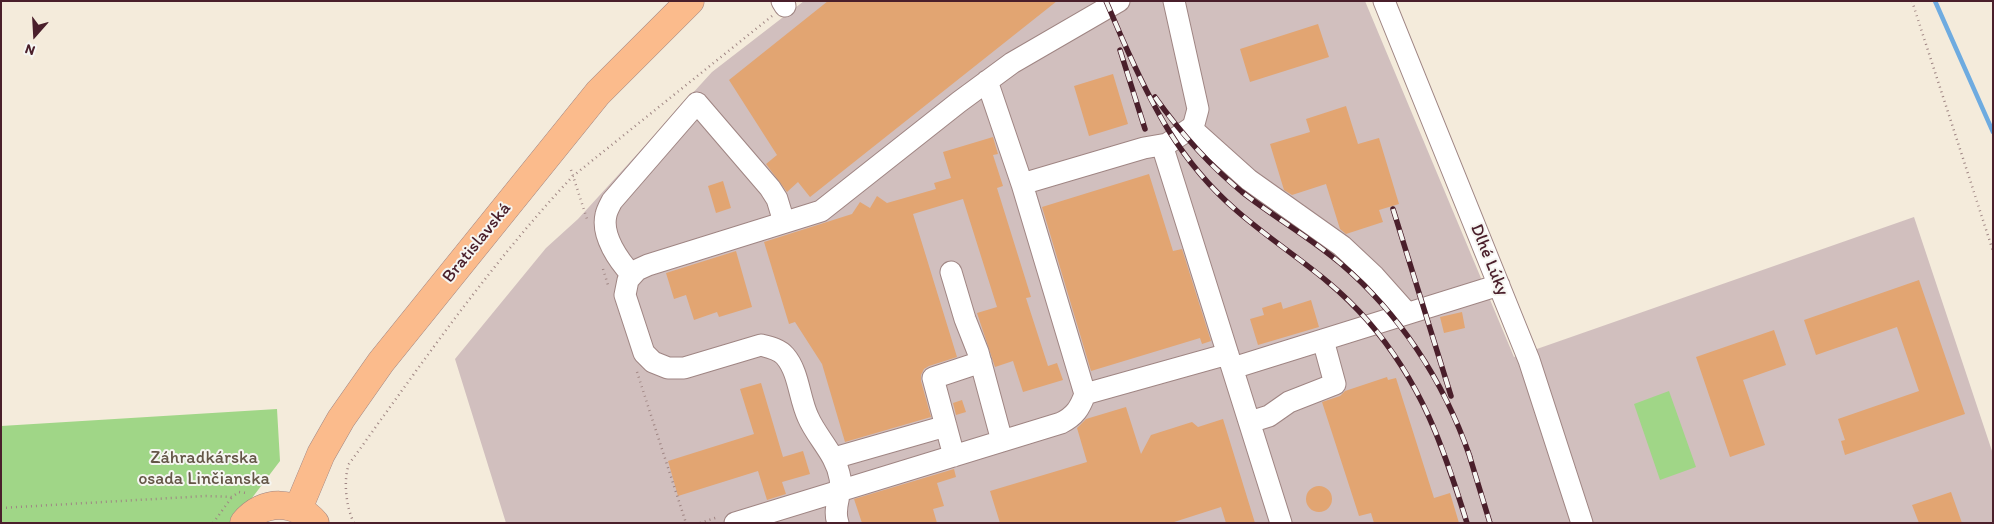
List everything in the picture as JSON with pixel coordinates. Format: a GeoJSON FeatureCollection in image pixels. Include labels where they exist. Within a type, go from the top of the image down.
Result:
{"type":"FeatureCollection","features":[{"type":"Feature","properties":{"kind":"main road","name":"Bratislavská"},"geometry":{"type":"LineString","coordinates":[[248,518],[272,505],[283,505],[307,516],[320,454],[341,419],[381,362],[598,93],[690,1]]}},
{"type":"Feature","properties":{"kind":"street"},"geometry":{"type":"LineString","coordinates":[[838,523],[835,514],[841,490],[838,467],[807,416],[791,364],[783,354],[772,347],[761,345],[684,368],[668,368],[653,362],[644,353],[625,295],[628,280],[637,270],[648,265],[822,211],[1012,63],[1119,1]]}},
{"type":"Feature","properties":{"kind":"street"},"geometry":{"type":"LineString","coordinates":[[1022,184],[1144,148],[1162,145],[1174,140],[1191,128],[1198,109],[1174,1]]}},
{"type":"Feature","properties":{"kind":"street","name":"Dlhé Lúky"},"geometry":{"type":"LineString","coordinates":[[1384,1],[1529,360],[1582,523]]}},
{"type":"Feature","properties":{"kind":"street"},"geometry":{"type":"LineString","coordinates":[[735,523],[1061,423],[1071,418],[1080,409],[1085,394],[1022,184],[987,81]]}},
{"type":"Feature","properties":{"kind":"street"},"geometry":{"type":"LineString","coordinates":[[632,275],[618,260],[608,236],[605,217],[612,201],[697,103],[770,188],[777,200],[784,222]]}},
{"type":"Feature","properties":{"kind":"street"},"geometry":{"type":"LineString","coordinates":[[1191,128],[1249,180],[1342,246],[1374,276],[1407,313]]}},
{"type":"Feature","properties":{"kind":"street"},"geometry":{"type":"LineString","coordinates":[[1162,145],[1281,523]]}},
{"type":"Feature","properties":{"kind":"street"},"geometry":{"type":"LineString","coordinates":[[952,272],[965,319],[981,362],[1002,441]]}},
{"type":"Feature","properties":{"kind":"street"},"geometry":{"type":"LineString","coordinates":[[1085,394],[1323,340],[1499,284]]}},
{"type":"Feature","properties":{"kind":"street"},"geometry":{"type":"LineString","coordinates":[[1250,422],[1269,416],[1289,402],[1335,384],[1323,340]]}},
{"type":"Feature","properties":{"kind":"street"},"geometry":{"type":"LineString","coordinates":[[954,456],[933,378],[981,362]]}},
{"type":"Feature","properties":{"kind":"street"},"geometry":{"type":"LineString","coordinates":[[834,458],[946,426]]}},
{"type":"Feature","properties":{"kind":"path"},"geometry":{"type":"LineString","coordinates":[[1912,1],[1993,251]]}},
{"type":"Feature","properties":{"kind":"path"},"geometry":{"type":"LineString","coordinates":[[354,523],[351,516],[346,480],[349,464],[451,324],[546,205],[573,176],[783,4]]}},
{"type":"Feature","properties":{"kind":"path"},"geometry":{"type":"LineString","coordinates":[[213,523],[232,497],[239,492],[258,494],[248,518]]}},
{"type":"Feature","properties":{"kind":"path"},"geometry":{"type":"LineString","coordinates":[[1,508],[206,496],[232,497]]}},
{"type":"Feature","properties":{"kind":"shaded area"},"geometry":{"type":"Polygon","coordinates":[[[804,1],[1365,1],[1514,357],[1914,217],[1993,454],[1993,523],[506,523],[455,359],[546,248],[578,219],[712,72],[804,1]]]}},
{"type":"Feature","properties":{"kind":"green space"},"geometry":{"type":"Polygon","coordinates":[[[1669,391],[1696,467],[1660,480],[1634,404],[1669,391]]]}},
{"type":"Feature","properties":{"kind":"green space","name":"Záhradkárska osada Linčianska"},"geometry":{"type":"Polygon","coordinates":[[[277,409],[280,461],[233,523],[1,523],[1,426],[277,409]]]}},
{"type":"Feature","properties":{"kind":"building"},"geometry":{"type":"Polygon","coordinates":[[[828,1],[1057,1],[810,197],[798,182],[787,192],[766,164],[777,155],[729,80],[828,1]]]}},
{"type":"Feature","properties":{"kind":"building"},"geometry":{"type":"Polygon","coordinates":[[[1318,24],[1329,57],[1250,82],[1240,49],[1318,24]]]}},
{"type":"Feature","properties":{"kind":"building"},"geometry":{"type":"Polygon","coordinates":[[[1113,74],[1128,124],[1089,136],[1074,86],[1113,74]]]}},
{"type":"Feature","properties":{"kind":"building"},"geometry":{"type":"Polygon","coordinates":[[[1346,106],[1358,144],[1379,138],[1399,204],[1379,210],[1383,222],[1346,234],[1340,229],[1326,184],[1292,195],[1284,190],[1270,144],[1310,132],[1306,119],[1346,106]]]}},
{"type":"Feature","properties":{"kind":"building"},"geometry":{"type":"Polygon","coordinates":[[[993,137],[998,154],[993,155],[1003,186],[997,188],[1031,297],[1026,298],[1048,366],[1057,363],[1063,380],[1023,392],[1013,361],[995,367],[977,313],[997,307],[963,199],[913,214],[957,357],[929,366],[924,369],[921,375],[931,417],[845,442],[822,364],[795,322],[789,324],[764,242],[852,214],[860,202],[870,208],[877,196],[887,203],[936,189],[934,183],[951,178],[943,152],[993,137]]]}},
{"type":"Feature","properties":{"kind":"building"},"geometry":{"type":"Polygon","coordinates":[[[1149,174],[1173,251],[1182,249],[1211,341],[1202,344],[1200,338],[1091,371],[1042,207],[1149,174]]]}},
{"type":"Feature","properties":{"kind":"building"},"geometry":{"type":"Polygon","coordinates":[[[723,181],[731,208],[716,213],[708,186],[723,181]]]}},
{"type":"Feature","properties":{"kind":"building"},"geometry":{"type":"Polygon","coordinates":[[[736,251],[752,307],[719,317],[717,312],[694,320],[686,295],[674,299],[666,273],[736,251]]]}},
{"type":"Feature","properties":{"kind":"building"},"geometry":{"type":"Polygon","coordinates":[[[1919,280],[1965,414],[1845,455],[1841,441],[1845,440],[1838,419],[1919,391],[1897,327],[1816,355],[1804,320],[1919,280]]]}},
{"type":"Feature","properties":{"kind":"building"},"geometry":{"type":"Polygon","coordinates":[[[1311,300],[1319,327],[1258,345],[1250,319],[1264,315],[1262,308],[1281,302],[1283,309],[1311,300]]]}},
{"type":"Feature","properties":{"kind":"building"},"geometry":{"type":"Polygon","coordinates":[[[1462,312],[1465,328],[1444,333],[1440,317],[1462,312]]]}},
{"type":"Feature","properties":{"kind":"building"},"geometry":{"type":"Polygon","coordinates":[[[1774,330],[1786,365],[1743,380],[1765,445],[1730,457],[1696,357],[1774,330]]]}},
{"type":"Feature","properties":{"kind":"building"},"geometry":{"type":"Polygon","coordinates":[[[1387,377],[1388,380],[1396,378],[1434,498],[1450,493],[1459,523],[1374,523],[1371,513],[1359,516],[1322,402],[1340,396],[1345,391],[1387,377]]]}},
{"type":"Feature","properties":{"kind":"building"},"geometry":{"type":"Polygon","coordinates":[[[761,383],[783,457],[803,451],[810,474],[782,482],[786,494],[767,500],[758,471],[678,496],[668,461],[754,434],[740,389],[761,383]]]}},
{"type":"Feature","properties":{"kind":"building"},"geometry":{"type":"Polygon","coordinates":[[[962,400],[966,412],[956,415],[953,403],[962,400]]]}},
{"type":"Feature","properties":{"kind":"building"},"geometry":{"type":"Polygon","coordinates":[[[1126,407],[1141,454],[1151,435],[1192,422],[1198,427],[1223,419],[1255,523],[1226,523],[1221,507],[1171,523],[1000,523],[990,491],[1087,462],[1077,428],[1086,419],[1126,407]]]}},
{"type":"Feature","properties":{"kind":"building"},"geometry":{"type":"Polygon","coordinates":[[[954,469],[956,477],[937,483],[944,506],[933,509],[937,523],[862,523],[854,499],[954,469]]]}},
{"type":"Feature","properties":{"kind":"building"},"geometry":{"type":"Polygon","coordinates":[[[1319,486],[1328,490],[1332,499],[1328,508],[1319,512],[1310,508],[1306,499],[1310,490],[1319,486]]]}},
{"type":"Feature","properties":{"kind":"building"},"geometry":{"type":"Polygon","coordinates":[[[1951,492],[1962,523],[1919,523],[1912,505],[1951,492]]]}},
{"type":"Feature","properties":{"kind":"waterway"},"geometry":{"type":"LineString","coordinates":[[1935,1],[1993,132]]}},
{"type":"Feature","properties":{"kind":"railway"},"geometry":{"type":"LineString","coordinates":[[1106,1],[1124,43]]}},
{"type":"Feature","properties":{"kind":"railway"},"geometry":{"type":"LineString","coordinates":[[1121,36],[1168,130],[1199,172],[1237,211],[1337,289],[1367,320],[1386,344],[1402,367],[1429,416],[1467,523]]}},
{"type":"Feature","properties":{"kind":"railway"},"geometry":{"type":"LineString","coordinates":[[1120,50],[1145,129]]}},
{"type":"Feature","properties":{"kind":"railway"},"geometry":{"type":"LineString","coordinates":[[1155,97],[1195,147],[1242,192],[1340,263],[1382,305],[1401,327],[1434,376],[1470,457]]}},
{"type":"Feature","properties":{"kind":"railway"},"geometry":{"type":"LineString","coordinates":[[1393,209],[1451,396]]}},
{"type":"Feature","properties":{"kind":"railway"},"geometry":{"type":"LineString","coordinates":[[1468,451],[1490,523]]}}]}
